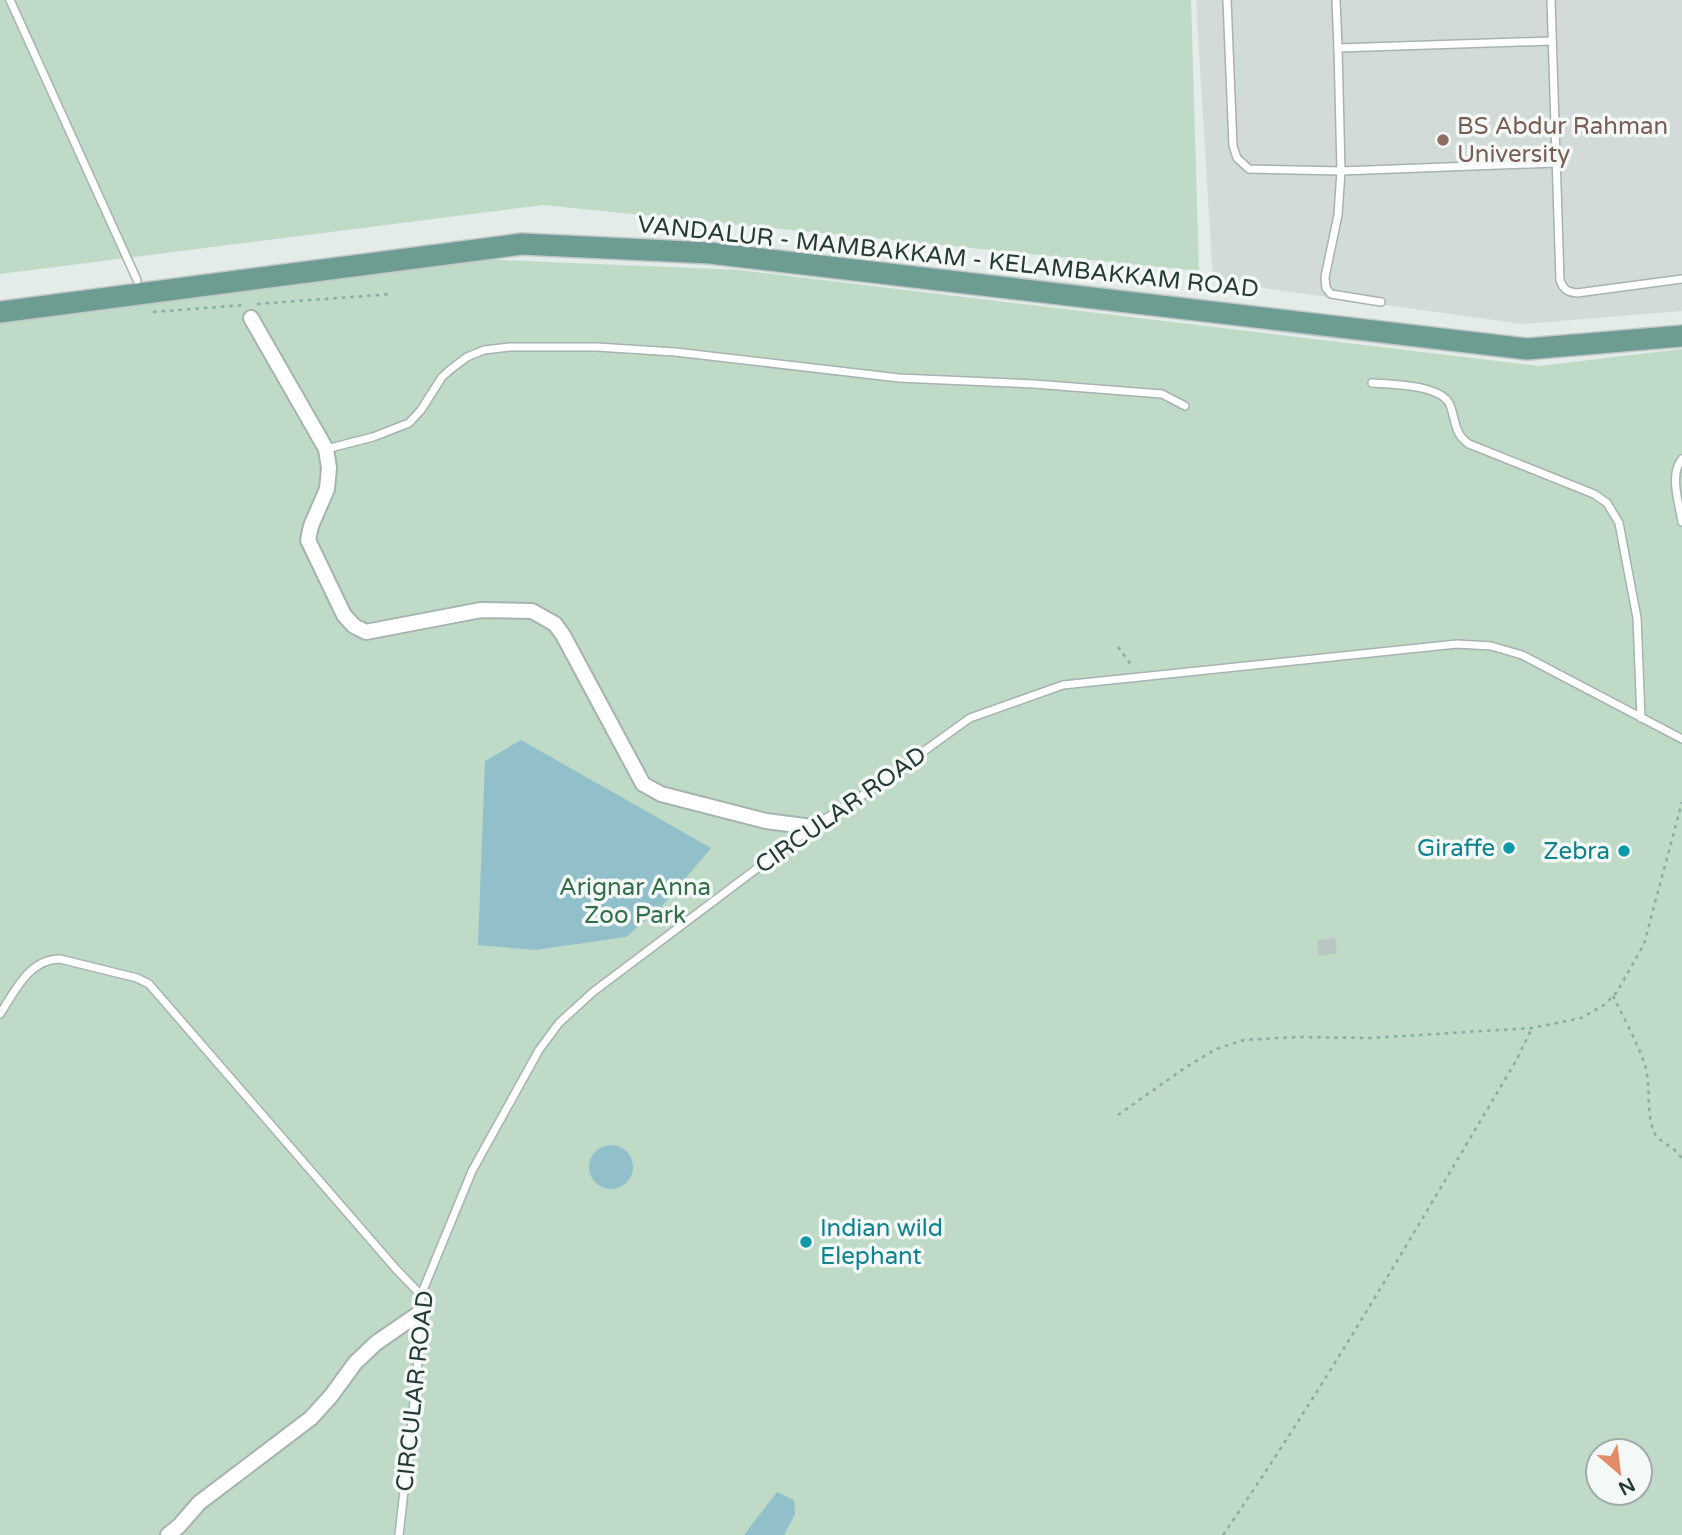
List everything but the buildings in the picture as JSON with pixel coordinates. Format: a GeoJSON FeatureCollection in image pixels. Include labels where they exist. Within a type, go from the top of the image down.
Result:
{"type":"FeatureCollection","features":[{"type":"Feature","properties":{"kind":"main road","name":"VANDALUR - MAMBAKKAM - KELAMBAKKAM ROAD"},"geometry":{"type":"LineString","coordinates":[[0,298],[522,231],[711,246],[1527,335],[1682,323]]}},
{"type":"Feature","properties":{"kind":"main road","name":"VANDALUR - MAMBAKKAM - KELAMBAKKAM ROAD"},"geometry":{"type":"LineString","coordinates":[[0,312],[522,244],[711,246],[1527,349],[1682,336]]}},
{"type":"Feature","properties":{"kind":"street"},"geometry":{"type":"LineString","coordinates":[[247,312],[326,449],[329,468],[327,489],[308,540],[344,615],[354,626],[366,632],[481,610],[532,611],[555,624],[564,635],[643,784],[661,794],[766,821],[812,827]]}},
{"type":"Feature","properties":{"kind":"street"},"geometry":{"type":"LineString","coordinates":[[168,1535],[179,1527],[199,1503],[311,1418],[355,1363],[376,1343],[421,1312]]}},
{"type":"Feature","properties":{"kind":"lane"},"geometry":{"type":"LineString","coordinates":[[10,0],[137,280]]}},
{"type":"Feature","properties":{"kind":"lane"},"geometry":{"type":"LineString","coordinates":[[1227,0],[1233,146],[1237,158],[1249,169],[1341,170],[1555,163]]}},
{"type":"Feature","properties":{"kind":"lane"},"geometry":{"type":"LineString","coordinates":[[1336,0],[1341,170],[1338,215],[1325,277],[1326,288],[1331,293],[1381,302]]}},
{"type":"Feature","properties":{"kind":"lane"},"geometry":{"type":"LineString","coordinates":[[1551,0],[1560,280],[1566,290],[1577,293],[1682,279]]}},
{"type":"Feature","properties":{"kind":"lane"},"geometry":{"type":"LineString","coordinates":[[1338,48],[1551,41]]}},
{"type":"Feature","properties":{"kind":"lane"},"geometry":{"type":"LineString","coordinates":[[326,449],[373,437],[410,423],[442,377],[451,369],[467,357],[484,350],[510,347],[675,352],[899,378],[1034,384],[1162,394],[1185,406]]}},
{"type":"Feature","properties":{"kind":"lane"},"geometry":{"type":"LineString","coordinates":[[1372,383],[1430,390],[1443,396],[1449,403],[1461,438],[1469,444],[1594,494],[1607,503],[1619,523],[1637,618],[1641,718]]}},
{"type":"Feature","properties":{"kind":"lane"},"geometry":{"type":"LineString","coordinates":[[1682,458],[1676,466],[1675,475],[1682,522]]}},
{"type":"Feature","properties":{"kind":"lane","name":"CIRCULAR ROAD"},"geometry":{"type":"LineString","coordinates":[[399,1535],[417,1376],[421,1296],[472,1171],[538,1049],[559,1023],[593,992],[812,827],[860,797],[970,718],[1063,685],[1457,644],[1492,646],[1522,655],[1682,740]]}},
{"type":"Feature","properties":{"kind":"lane"},"geometry":{"type":"LineString","coordinates":[[0,1014],[21,981],[38,963],[50,959],[60,959],[149,984],[421,1296]]}},
{"type":"Feature","properties":{"kind":"path"},"geometry":{"type":"LineString","coordinates":[[257,304],[391,294]]}},
{"type":"Feature","properties":{"kind":"path"},"geometry":{"type":"LineString","coordinates":[[153,312],[247,312]]}},
{"type":"Feature","properties":{"kind":"path"},"geometry":{"type":"LineString","coordinates":[[1118,647],[1140,678]]}},
{"type":"Feature","properties":{"kind":"path"},"geometry":{"type":"LineString","coordinates":[[1118,1115],[1196,1060],[1216,1049],[1244,1040],[1298,1037],[1370,1038],[1532,1028],[1581,1018],[1613,996],[1644,944],[1682,802]]}},
{"type":"Feature","properties":{"kind":"path"},"geometry":{"type":"LineString","coordinates":[[1613,996],[1645,1066],[1648,1107],[1653,1130],[1657,1138],[1680,1154],[1682,1160]]}},
{"type":"Feature","properties":{"kind":"path"},"geometry":{"type":"LineString","coordinates":[[1223,1535],[1387,1278],[1516,1061],[1532,1028]]}},
{"type":"Feature","properties":{"kind":"shaded area","name":"BS Abdur Rahman University"},"geometry":{"type":"Polygon","coordinates":[[[1196,0],[1682,0],[1682,311],[1523,324],[1213,281],[1196,0]]]}},
{"type":"Feature","properties":{"kind":"green space"},"geometry":{"type":"Polygon","coordinates":[[[0,0],[1191,0],[1199,271],[543,205],[0,274],[0,0]]]}},
{"type":"Feature","properties":{"kind":"green space","name":"Arignar Anna Zoo Park"},"geometry":{"type":"Polygon","coordinates":[[[452,258],[740,270],[1539,366],[1682,349],[1682,1535],[0,1535],[0,318],[452,258]]]}},
{"type":"Feature","properties":{"kind":"water"},"geometry":{"type":"Polygon","coordinates":[[[521,740],[711,848],[662,906],[626,937],[535,950],[478,945],[485,761],[521,740]]]}},
{"type":"Feature","properties":{"kind":"water"},"geometry":{"type":"Polygon","coordinates":[[[611,1145],[627,1151],[633,1167],[627,1183],[611,1189],[595,1183],[589,1167],[595,1151],[611,1145]]]}},
{"type":"Feature","properties":{"kind":"water"},"geometry":{"type":"Polygon","coordinates":[[[777,1492],[794,1500],[795,1514],[784,1535],[744,1535],[777,1492]]]}},
{"type":"Feature","properties":{"kind":"place","name":"BS Abdur Rahman University"},"geometry":{"type":"Point","coordinates":[1443,140]}},
{"type":"Feature","properties":{"kind":"place","name":"Giraffe"},"geometry":{"type":"Point","coordinates":[1509,848]}},
{"type":"Feature","properties":{"kind":"place","name":"Zebra"},"geometry":{"type":"Point","coordinates":[1624,851]}},
{"type":"Feature","properties":{"kind":"place","name":"Indian wild Elephant"},"geometry":{"type":"Point","coordinates":[806,1242]}}]}
